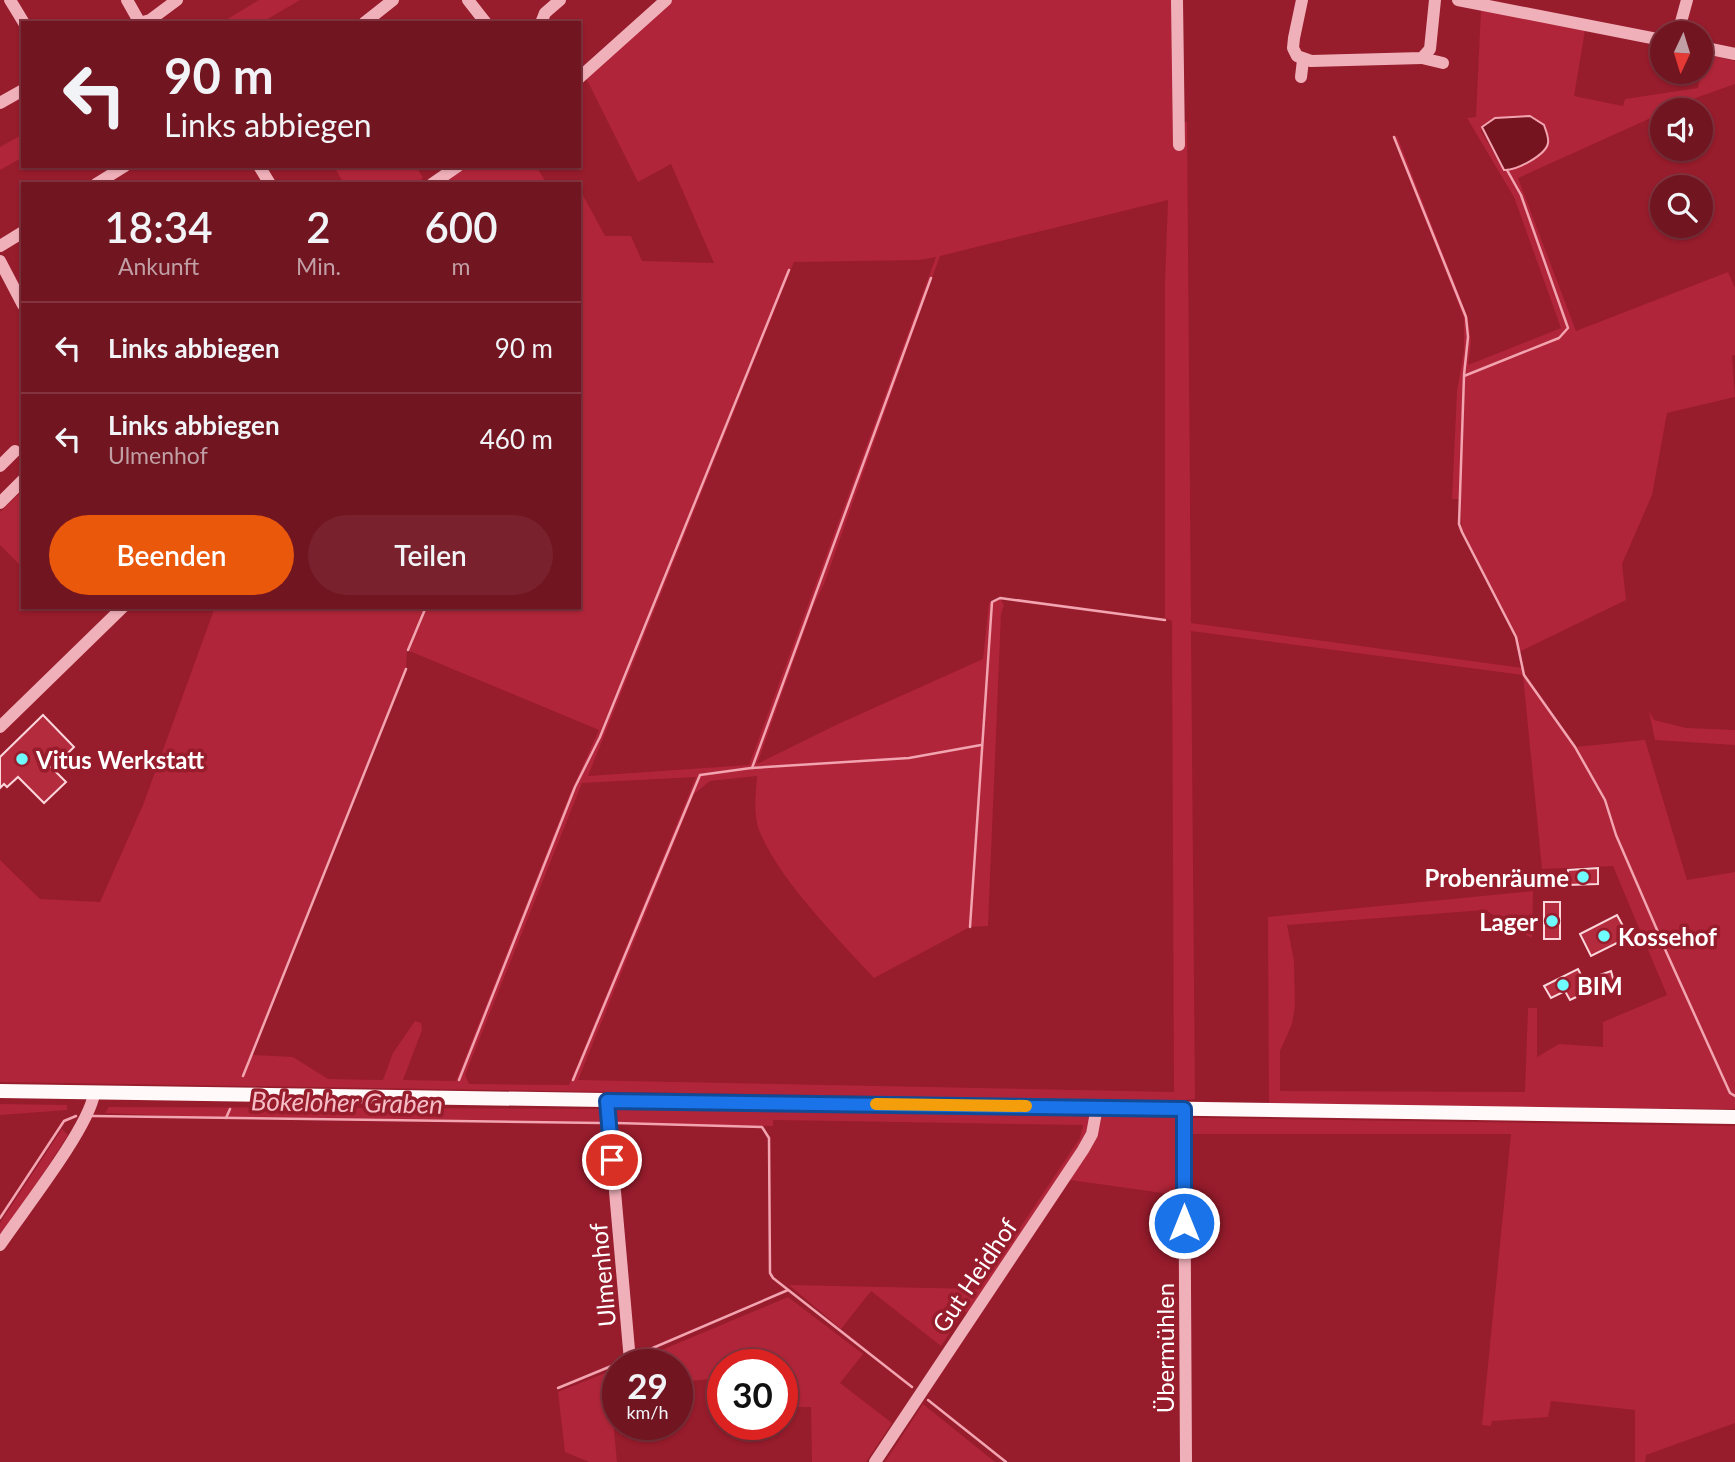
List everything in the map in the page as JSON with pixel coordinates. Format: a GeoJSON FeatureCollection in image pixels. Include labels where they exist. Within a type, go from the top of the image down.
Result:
{"type":"FeatureCollection","features":[{"type":"Feature","properties":{"kind":"main road"},"geometry":{"type":"LineString","coordinates":[[0,1091],[1735,1117]]}},
{"type":"Feature","properties":{"kind":"street"},"geometry":{"type":"LineString","coordinates":[[127,0],[139,21]]}},
{"type":"Feature","properties":{"kind":"street"},"geometry":{"type":"LineString","coordinates":[[145,21],[177,0]]}},
{"type":"Feature","properties":{"kind":"street"},"geometry":{"type":"LineString","coordinates":[[378,19],[393,0]]}},
{"type":"Feature","properties":{"kind":"street"},"geometry":{"type":"LineString","coordinates":[[468,0],[484,21]]}},
{"type":"Feature","properties":{"kind":"street"},"geometry":{"type":"LineString","coordinates":[[542,21],[545,13],[560,0]]}},
{"type":"Feature","properties":{"kind":"street"},"geometry":{"type":"LineString","coordinates":[[581,75],[666,0]]}},
{"type":"Feature","properties":{"kind":"street"},"geometry":{"type":"LineString","coordinates":[[1177,0],[1178,145]]}},
{"type":"Feature","properties":{"kind":"street"},"geometry":{"type":"LineString","coordinates":[[1302,0],[1293,48],[1303,60],[1422,58],[1443,63]]}},
{"type":"Feature","properties":{"kind":"street"},"geometry":{"type":"LineString","coordinates":[[1422,58],[1430,49],[1435,0]]}},
{"type":"Feature","properties":{"kind":"street"},"geometry":{"type":"LineString","coordinates":[[1458,0],[1650,38]]}},
{"type":"Feature","properties":{"kind":"street"},"geometry":{"type":"LineString","coordinates":[[1681,21],[1687,0]]}},
{"type":"Feature","properties":{"kind":"street"},"geometry":{"type":"LineString","coordinates":[[0,13],[11,2],[23,21]]}},
{"type":"Feature","properties":{"kind":"street"},"geometry":{"type":"LineString","coordinates":[[1713,49],[1735,54]]}},
{"type":"Feature","properties":{"kind":"street"},"geometry":{"type":"LineString","coordinates":[[1301,78],[1303,60]]}},
{"type":"Feature","properties":{"kind":"street"},"geometry":{"type":"LineString","coordinates":[[0,103],[21,91]]}},
{"type":"Feature","properties":{"kind":"street"},"geometry":{"type":"LineString","coordinates":[[101,182],[122,168]]}},
{"type":"Feature","properties":{"kind":"street"},"geometry":{"type":"LineString","coordinates":[[435,182],[455,168]]}},
{"type":"Feature","properties":{"kind":"street"},"geometry":{"type":"LineString","coordinates":[[0,246],[21,233]]}},
{"type":"Feature","properties":{"kind":"street"},"geometry":{"type":"LineString","coordinates":[[0,261],[21,301]]}},
{"type":"Feature","properties":{"kind":"street"},"geometry":{"type":"LineString","coordinates":[[0,467],[15,451]]}},
{"type":"Feature","properties":{"kind":"street"},"geometry":{"type":"LineString","coordinates":[[0,503],[21,482]]}},
{"type":"Feature","properties":{"kind":"street"},"geometry":{"type":"LineString","coordinates":[[0,727],[121,609]]}},
{"type":"Feature","properties":{"kind":"street"},"geometry":{"type":"LineString","coordinates":[[0,1245],[76,1133],[94,1094]]}},
{"type":"Feature","properties":{"kind":"street","name":"Ulmenhof"},"geometry":{"type":"LineString","coordinates":[[607,1101],[630,1349]]}},
{"type":"Feature","properties":{"kind":"street","name":"Gut Heidhof"},"geometry":{"type":"LineString","coordinates":[[875,1462],[1083,1150],[1092,1134],[1097,1107]]}},
{"type":"Feature","properties":{"kind":"street","name":"Übermühlen"},"geometry":{"type":"LineString","coordinates":[[1184,1109],[1186,1462]]}},
{"type":"Feature","properties":{"kind":"shaded area"},"geometry":{"type":"Polygon","coordinates":[[[259,0],[300,0],[264,21],[224,21],[259,0]]]}},
{"type":"Feature","properties":{"kind":"shaded area"},"geometry":{"type":"Polygon","coordinates":[[[673,0],[1177,0],[1179,122],[1187,122],[1191,623],[1523,668],[1524,675],[1575,747],[1645,740],[1687,880],[1735,872],[1735,1109],[1269,1105],[1268,917],[1533,891],[1532,938],[1485,910],[1287,925],[1294,961],[1295,1005],[1292,1024],[1280,1051],[1280,1091],[1525,1092],[1528,1008],[1537,1008],[1537,1057],[1559,1044],[1603,1047],[1603,1022],[1667,995],[1613,866],[1542,869],[1523,675],[1191,631],[1195,1099],[1175,1101],[0,1082],[0,860],[40,899],[100,902],[143,805],[214,609],[581,609],[581,192],[605,236],[631,236],[642,261],[714,263],[671,164],[638,182],[585,76],[673,0]],[[1168,200],[940,256],[757,764],[983,659],[989,603],[1000,598],[1004,605],[1001,614],[988,926],[970,927],[874,978],[810,908],[768,849],[756,817],[757,776],[710,781],[694,794],[578,1080],[1174,1092],[1172,621],[1165,618],[1165,283],[1168,200]],[[936,257],[919,260],[794,262],[588,776],[749,765],[936,257]],[[407,650],[406,669],[252,1055],[293,1057],[328,1079],[383,1080],[393,1053],[415,1021],[421,1023],[422,1030],[403,1080],[456,1081],[569,796],[599,730],[407,650]],[[696,777],[582,783],[465,1075],[469,1084],[569,1085],[696,777]]]}},
{"type":"Feature","properties":{"kind":"shaded area"},"geometry":{"type":"Polygon","coordinates":[[[1481,10],[1585,30],[1574,96],[1623,106],[1625,99],[1698,88],[1699,84],[1713,84],[1713,56],[1735,61],[1735,84],[1696,98],[1650,98],[1650,118],[1518,178],[1576,331],[1728,272],[1735,288],[1735,355],[1732,356],[1735,397],[1667,413],[1652,495],[1622,564],[1626,600],[1519,652],[1516,637],[1462,532],[1460,499],[1452,499],[1457,391],[1464,351],[1464,318],[1393,137],[1397,136],[1468,318],[1471,342],[1468,365],[1561,328],[1514,197],[1467,118],[1476,117],[1481,10]],[[1544,125],[1482,127],[1481,131],[1504,170],[1511,170],[1548,144],[1544,125]]]}},
{"type":"Feature","properties":{"kind":"shaded area"},"geometry":{"type":"Polygon","coordinates":[[[1530,116],[1544,125],[1548,138],[1546,148],[1530,161],[1504,170],[1482,127],[1495,118],[1530,116]]]}},
{"type":"Feature","properties":{"kind":"shaded area"},"geometry":{"type":"Polygon","coordinates":[[[21,135],[21,158],[0,170],[0,147],[21,135]]]}},
{"type":"Feature","properties":{"kind":"shaded area"},"geometry":{"type":"Polygon","coordinates":[[[335,168],[417,168],[423,178],[418,182],[343,182],[335,168]]]}},
{"type":"Feature","properties":{"kind":"shaded area"},"geometry":{"type":"Polygon","coordinates":[[[465,168],[537,168],[546,182],[447,182],[465,168]]]}},
{"type":"Feature","properties":{"kind":"shaded area"},"geometry":{"type":"Polygon","coordinates":[[[21,492],[21,566],[0,545],[0,512],[21,492]]]}},
{"type":"Feature","properties":{"kind":"shaded area"},"geometry":{"type":"Polygon","coordinates":[[[1649,711],[1654,720],[1686,728],[1735,730],[1735,745],[1655,740],[1649,711]]]}},
{"type":"Feature","properties":{"kind":"shaded area"},"geometry":{"type":"Polygon","coordinates":[[[0,1104],[67,1105],[67,1110],[0,1115],[0,1104]]]}},
{"type":"Feature","properties":{"kind":"shaded area"},"geometry":{"type":"Polygon","coordinates":[[[109,1107],[608,1109],[1735,1126],[1735,1423],[1646,1455],[1645,1462],[1635,1462],[1635,1410],[1551,1401],[1548,1417],[1492,1421],[1491,1426],[1482,1425],[1511,1134],[1184,1134],[1184,1196],[1063,1179],[972,1316],[964,1311],[941,1346],[871,1291],[841,1329],[789,1285],[979,1289],[1080,1138],[1083,1125],[773,1120],[773,1126],[226,1118],[105,1113],[109,1107]]]}},
{"type":"Feature","properties":{"kind":"shaded area"},"geometry":{"type":"Polygon","coordinates":[[[62,1129],[68,1135],[0,1240],[0,1223],[62,1129]]]}},
{"type":"Feature","properties":{"kind":"shaded area"},"geometry":{"type":"Polygon","coordinates":[[[788,1297],[863,1354],[840,1383],[892,1423],[866,1462],[812,1462],[811,1407],[798,1407],[798,1349],[707,1349],[707,1379],[693,1381],[693,1349],[664,1349],[788,1297]]]}},
{"type":"Feature","properties":{"kind":"shaded area"},"geometry":{"type":"Polygon","coordinates":[[[602,1374],[602,1440],[615,1440],[617,1462],[589,1462],[565,1452],[558,1392],[602,1374]]]}},
{"type":"Feature","properties":{"kind":"shaded area"},"geometry":{"type":"Polygon","coordinates":[[[923,1404],[995,1462],[885,1462],[923,1404]]]}},
{"type":"Feature","properties":{"kind":"building","name":"Vitus Werkstatt"},"geometry":{"type":"Polygon","coordinates":[[[43,715],[74,747],[63,758],[54,749],[44,760],[66,782],[44,803],[18,777],[7,787],[4,784],[0,788],[0,757],[43,715]]]}},
{"type":"Feature","properties":{"kind":"building","name":"Probenräume"},"geometry":{"type":"Polygon","coordinates":[[[1598,868],[1598,884],[1568,885],[1568,870],[1598,868]]]}},
{"type":"Feature","properties":{"kind":"building","name":"Lager"},"geometry":{"type":"Polygon","coordinates":[[[1544,902],[1560,902],[1560,939],[1544,939],[1544,902]]]}},
{"type":"Feature","properties":{"kind":"building","name":"Kossehof"},"geometry":{"type":"Polygon","coordinates":[[[1617,915],[1629,937],[1591,956],[1580,934],[1617,915]]]}},
{"type":"Feature","properties":{"kind":"building","name":"BIM"},"geometry":{"type":"Polygon","coordinates":[[[1578,969],[1584,981],[1578,984],[1583,994],[1570,1000],[1565,991],[1551,998],[1544,986],[1578,969]]]}},
{"type":"Feature","properties":{"kind":"building"},"geometry":{"type":"Polygon","coordinates":[[[1611,971],[1614,982],[1595,989],[1591,978],[1611,971]]]}},
{"type":"Feature","properties":{"kind":"waterway"},"geometry":{"type":"LineString","coordinates":[[1394,137],[1466,317],[1468,337],[1464,375]]}},
{"type":"Feature","properties":{"kind":"waterway"},"geometry":{"type":"LineString","coordinates":[[1507,170],[1521,195],[1568,328],[1559,338],[1464,376],[1459,524],[1516,637],[1524,675],[1575,747],[1605,800],[1616,835],[1661,939]]}},
{"type":"Feature","properties":{"kind":"waterway"},"geometry":{"type":"LineString","coordinates":[[459,1080],[575,787],[600,737],[789,270]]}},
{"type":"Feature","properties":{"kind":"waterway"},"geometry":{"type":"LineString","coordinates":[[752,768],[931,278]]}},
{"type":"Feature","properties":{"kind":"waterway"},"geometry":{"type":"LineString","coordinates":[[970,927],[992,602],[1000,598],[1165,620]]}},
{"type":"Feature","properties":{"kind":"waterway"},"geometry":{"type":"LineString","coordinates":[[408,650],[425,609]]}},
{"type":"Feature","properties":{"kind":"waterway"},"geometry":{"type":"LineString","coordinates":[[243,1076],[406,669]]}},
{"type":"Feature","properties":{"kind":"waterway"},"geometry":{"type":"LineString","coordinates":[[573,1080],[700,775],[751,768],[909,758],[981,745]]}},
{"type":"Feature","properties":{"kind":"waterway"},"geometry":{"type":"LineString","coordinates":[[1664,947],[1730,1093],[1735,1096]]}},
{"type":"Feature","properties":{"kind":"waterway"},"geometry":{"type":"LineString","coordinates":[[226,1118],[230,1109]]}},
{"type":"Feature","properties":{"kind":"waterway","name":"Bokeloher Graben"},"geometry":{"type":"LineString","coordinates":[[0,1218],[64,1121],[76,1116]]}},
{"type":"Feature","properties":{"kind":"waterway","name":"Bokeloher Graben"},"geometry":{"type":"LineString","coordinates":[[92,1116],[601,1123]]}},
{"type":"Feature","properties":{"kind":"waterway","name":"Bokeloher Graben"},"geometry":{"type":"LineString","coordinates":[[616,1123],[762,1127],[769,1138],[770,1273],[912,1387]]}},
{"type":"Feature","properties":{"kind":"waterway"},"geometry":{"type":"LineString","coordinates":[[650,1349],[788,1290]]}},
{"type":"Feature","properties":{"kind":"waterway"},"geometry":{"type":"LineString","coordinates":[[558,1388],[602,1370]]}},
{"type":"Feature","properties":{"kind":"waterway","name":"Bokeloher Graben"},"geometry":{"type":"LineString","coordinates":[[928,1400],[1006,1462]]}},
{"type":"Feature","properties":{"kind":"slow traffic"},"geometry":{"type":"LineString","coordinates":[[876,1104],[1026,1106]]}},
{"type":"Feature","properties":{"kind":"place","name":"Vitus Werkstatt"},"geometry":{"type":"Point","coordinates":[22,759]}},
{"type":"Feature","properties":{"kind":"place","name":"Probenräume"},"geometry":{"type":"Point","coordinates":[1583,877]}},
{"type":"Feature","properties":{"kind":"place","name":"Lager"},"geometry":{"type":"Point","coordinates":[1552,921]}},
{"type":"Feature","properties":{"kind":"place","name":"Kossehof"},"geometry":{"type":"Point","coordinates":[1604,936]}},
{"type":"Feature","properties":{"kind":"place","name":"BIM"},"geometry":{"type":"Point","coordinates":[1563,985]}},
{"type":"Feature","properties":{"kind":"route"},"geometry":{"type":"LineString","coordinates":[[612,1160],[607,1101],[1184,1109],[1184,1223]]}}]}
